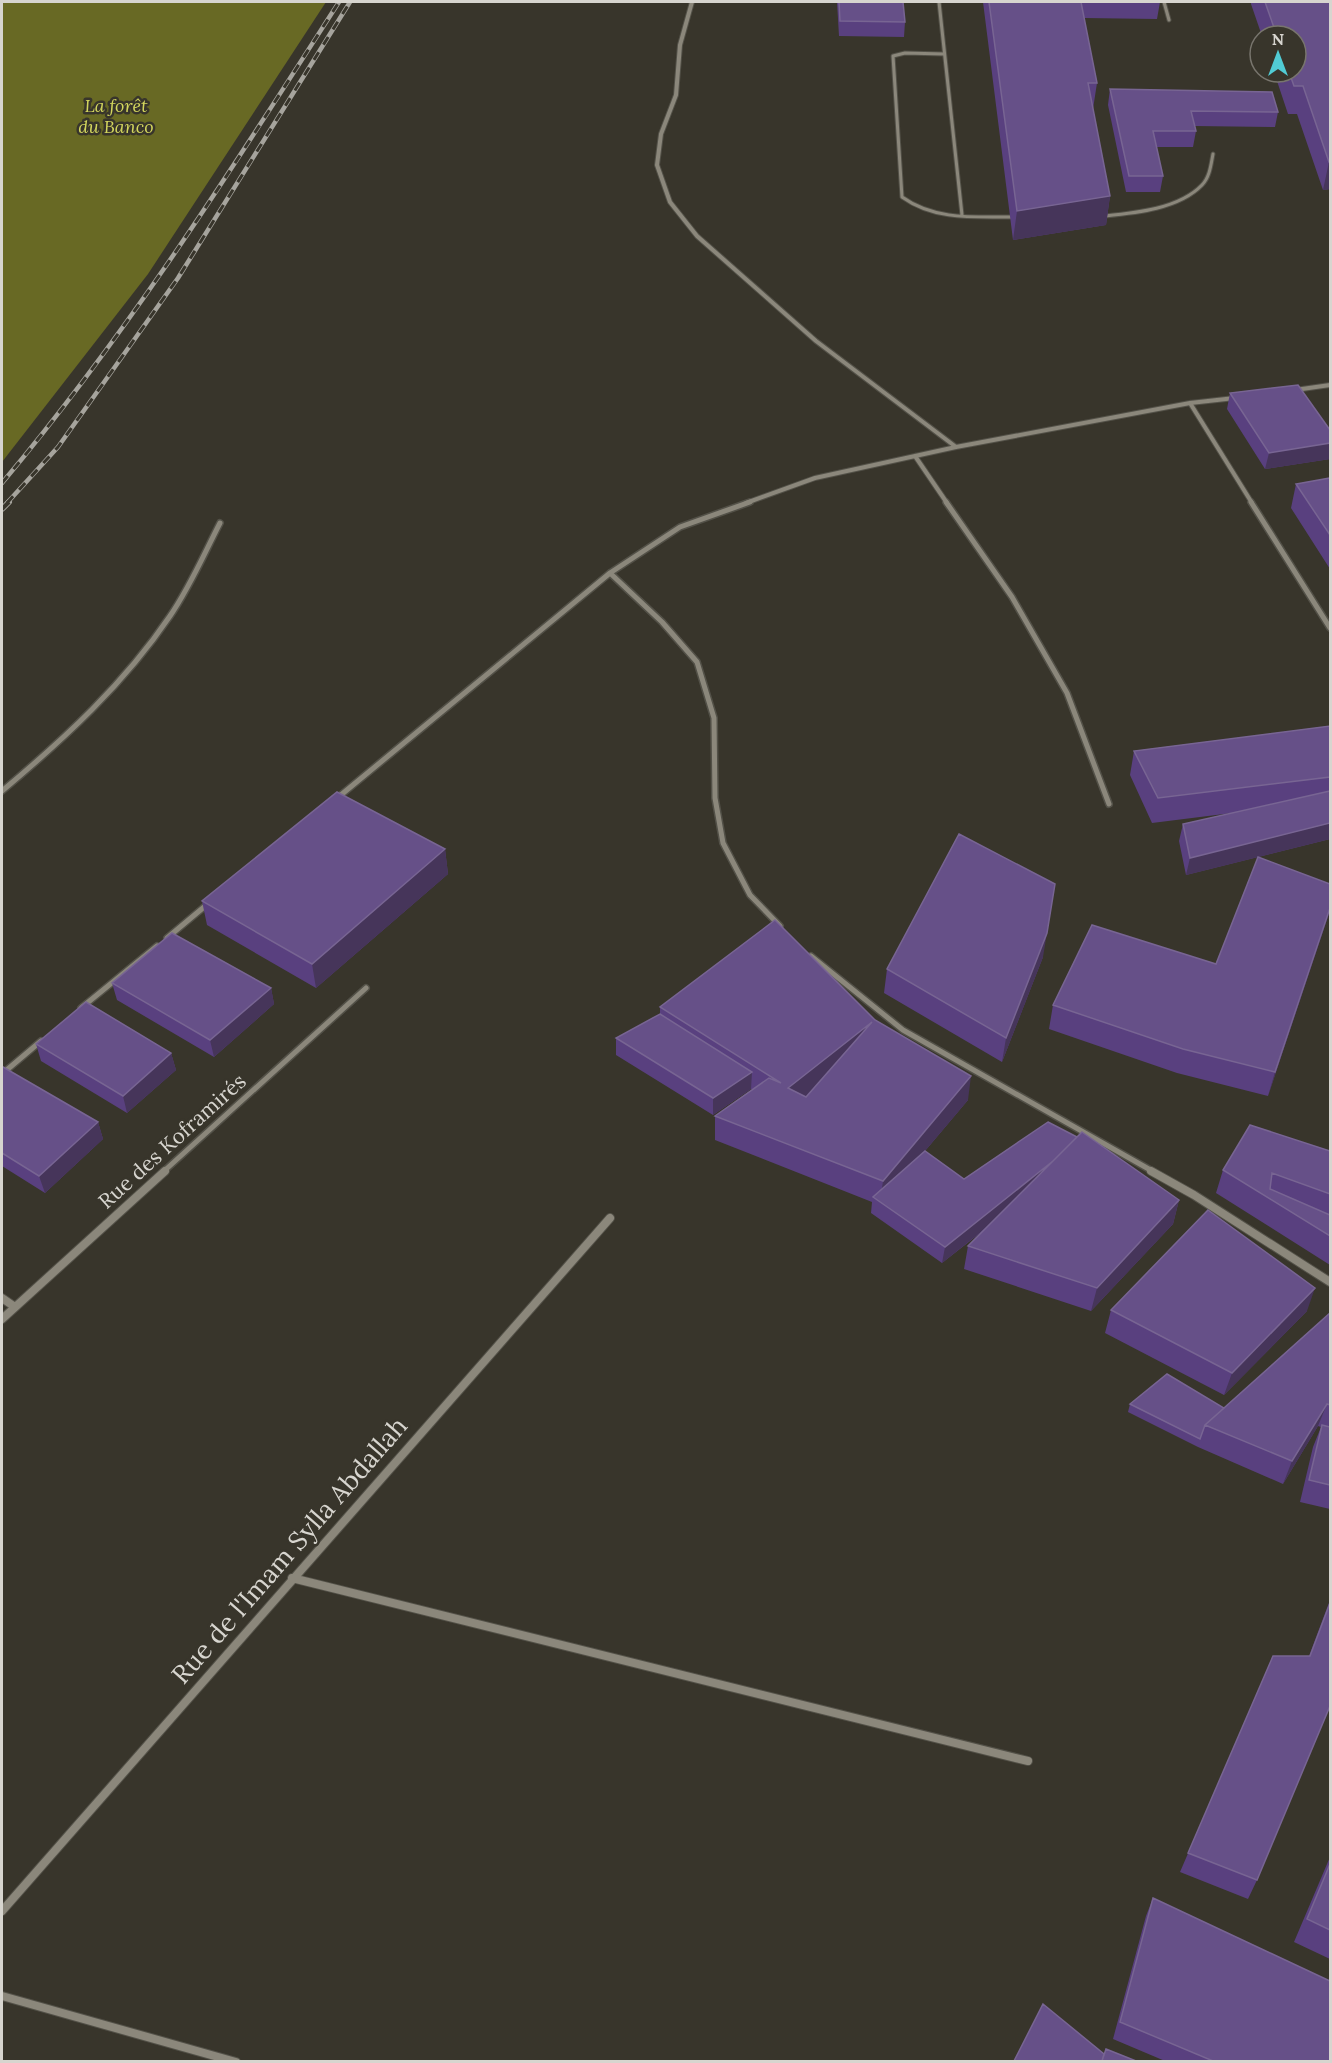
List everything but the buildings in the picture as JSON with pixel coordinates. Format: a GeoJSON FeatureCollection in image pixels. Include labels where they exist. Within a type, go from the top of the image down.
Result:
{"type":"FeatureCollection","features":[{"type":"Feature","properties":{"kind":"street"},"geometry":{"type":"LineString","coordinates":[[692,2],[680,45],[676,95],[661,134],[657,165],[670,202],[697,236],[816,341],[956,447]]}},
{"type":"Feature","properties":{"kind":"street"},"geometry":{"type":"LineString","coordinates":[[1284,391],[1330,385]]}},
{"type":"Feature","properties":{"kind":"street"},"geometry":{"type":"LineString","coordinates":[[333,801],[610,573],[680,527],[815,478],[956,447],[1237,397]]}},
{"type":"Feature","properties":{"kind":"street"},"geometry":{"type":"LineString","coordinates":[[1190,404],[1330,628]]}},
{"type":"Feature","properties":{"kind":"street"},"geometry":{"type":"LineString","coordinates":[[915,456],[1012,597],[1067,693],[1109,804]]}},
{"type":"Feature","properties":{"kind":"street"},"geometry":{"type":"LineString","coordinates":[[2,790],[56,747],[128,673],[171,614],[220,523]]}},
{"type":"Feature","properties":{"kind":"street"},"geometry":{"type":"LineString","coordinates":[[610,573],[662,622],[696,662],[714,718],[715,798],[723,843],[750,895],[782,927]]}},
{"type":"Feature","properties":{"kind":"street"},"geometry":{"type":"LineString","coordinates":[[75,1013],[213,899]]}},
{"type":"Feature","properties":{"kind":"street"},"geometry":{"type":"LineString","coordinates":[[806,952],[903,1030],[1194,1195],[1330,1282]]}},
{"type":"Feature","properties":{"kind":"street","name":"Rue des Koframirés"},"geometry":{"type":"LineString","coordinates":[[2,1319],[366,988]]}},
{"type":"Feature","properties":{"kind":"street"},"geometry":{"type":"LineString","coordinates":[[2,1074],[48,1036]]}},
{"type":"Feature","properties":{"kind":"street","name":"Rue de l'Imam Sylla Abdallah"},"geometry":{"type":"LineString","coordinates":[[2,1911],[610,1218]]}},
{"type":"Feature","properties":{"kind":"street"},"geometry":{"type":"LineString","coordinates":[[2,1298],[15,1307]]}},
{"type":"Feature","properties":{"kind":"street"},"geometry":{"type":"LineString","coordinates":[[292,1578],[1028,1761]]}},
{"type":"Feature","properties":{"kind":"street"},"geometry":{"type":"LineString","coordinates":[[2,1996],[236,2061]]}},
{"type":"Feature","properties":{"kind":"lane"},"geometry":{"type":"LineString","coordinates":[[939,2],[962,215]]}},
{"type":"Feature","properties":{"kind":"lane"},"geometry":{"type":"LineString","coordinates":[[1164,2],[1169,20]]}},
{"type":"Feature","properties":{"kind":"lane"},"geometry":{"type":"LineString","coordinates":[[944,54],[905,53],[893,56],[902,197],[912,206],[934,212],[1011,217]]}},
{"type":"Feature","properties":{"kind":"lane"},"geometry":{"type":"LineString","coordinates":[[1104,216],[1120,215],[1166,204],[1187,195],[1202,184],[1210,170],[1213,154]]}},
{"type":"Feature","properties":{"kind":"green space","name":"La forêt du Banco"},"geometry":{"type":"Polygon","coordinates":[[[2,2],[326,2],[148,274],[2,462],[2,2]]]}},
{"type":"Feature","properties":{"kind":"railway"},"geometry":{"type":"LineString","coordinates":[[2,483],[49,426],[136,308],[219,187],[339,2]]}},
{"type":"Feature","properties":{"kind":"railway"},"geometry":{"type":"LineString","coordinates":[[7,503],[58,447],[178,278],[350,2]]}},
{"type":"Feature","properties":{"kind":"railway"},"geometry":{"type":"LineString","coordinates":[[2,509],[9,502]]}}]}
